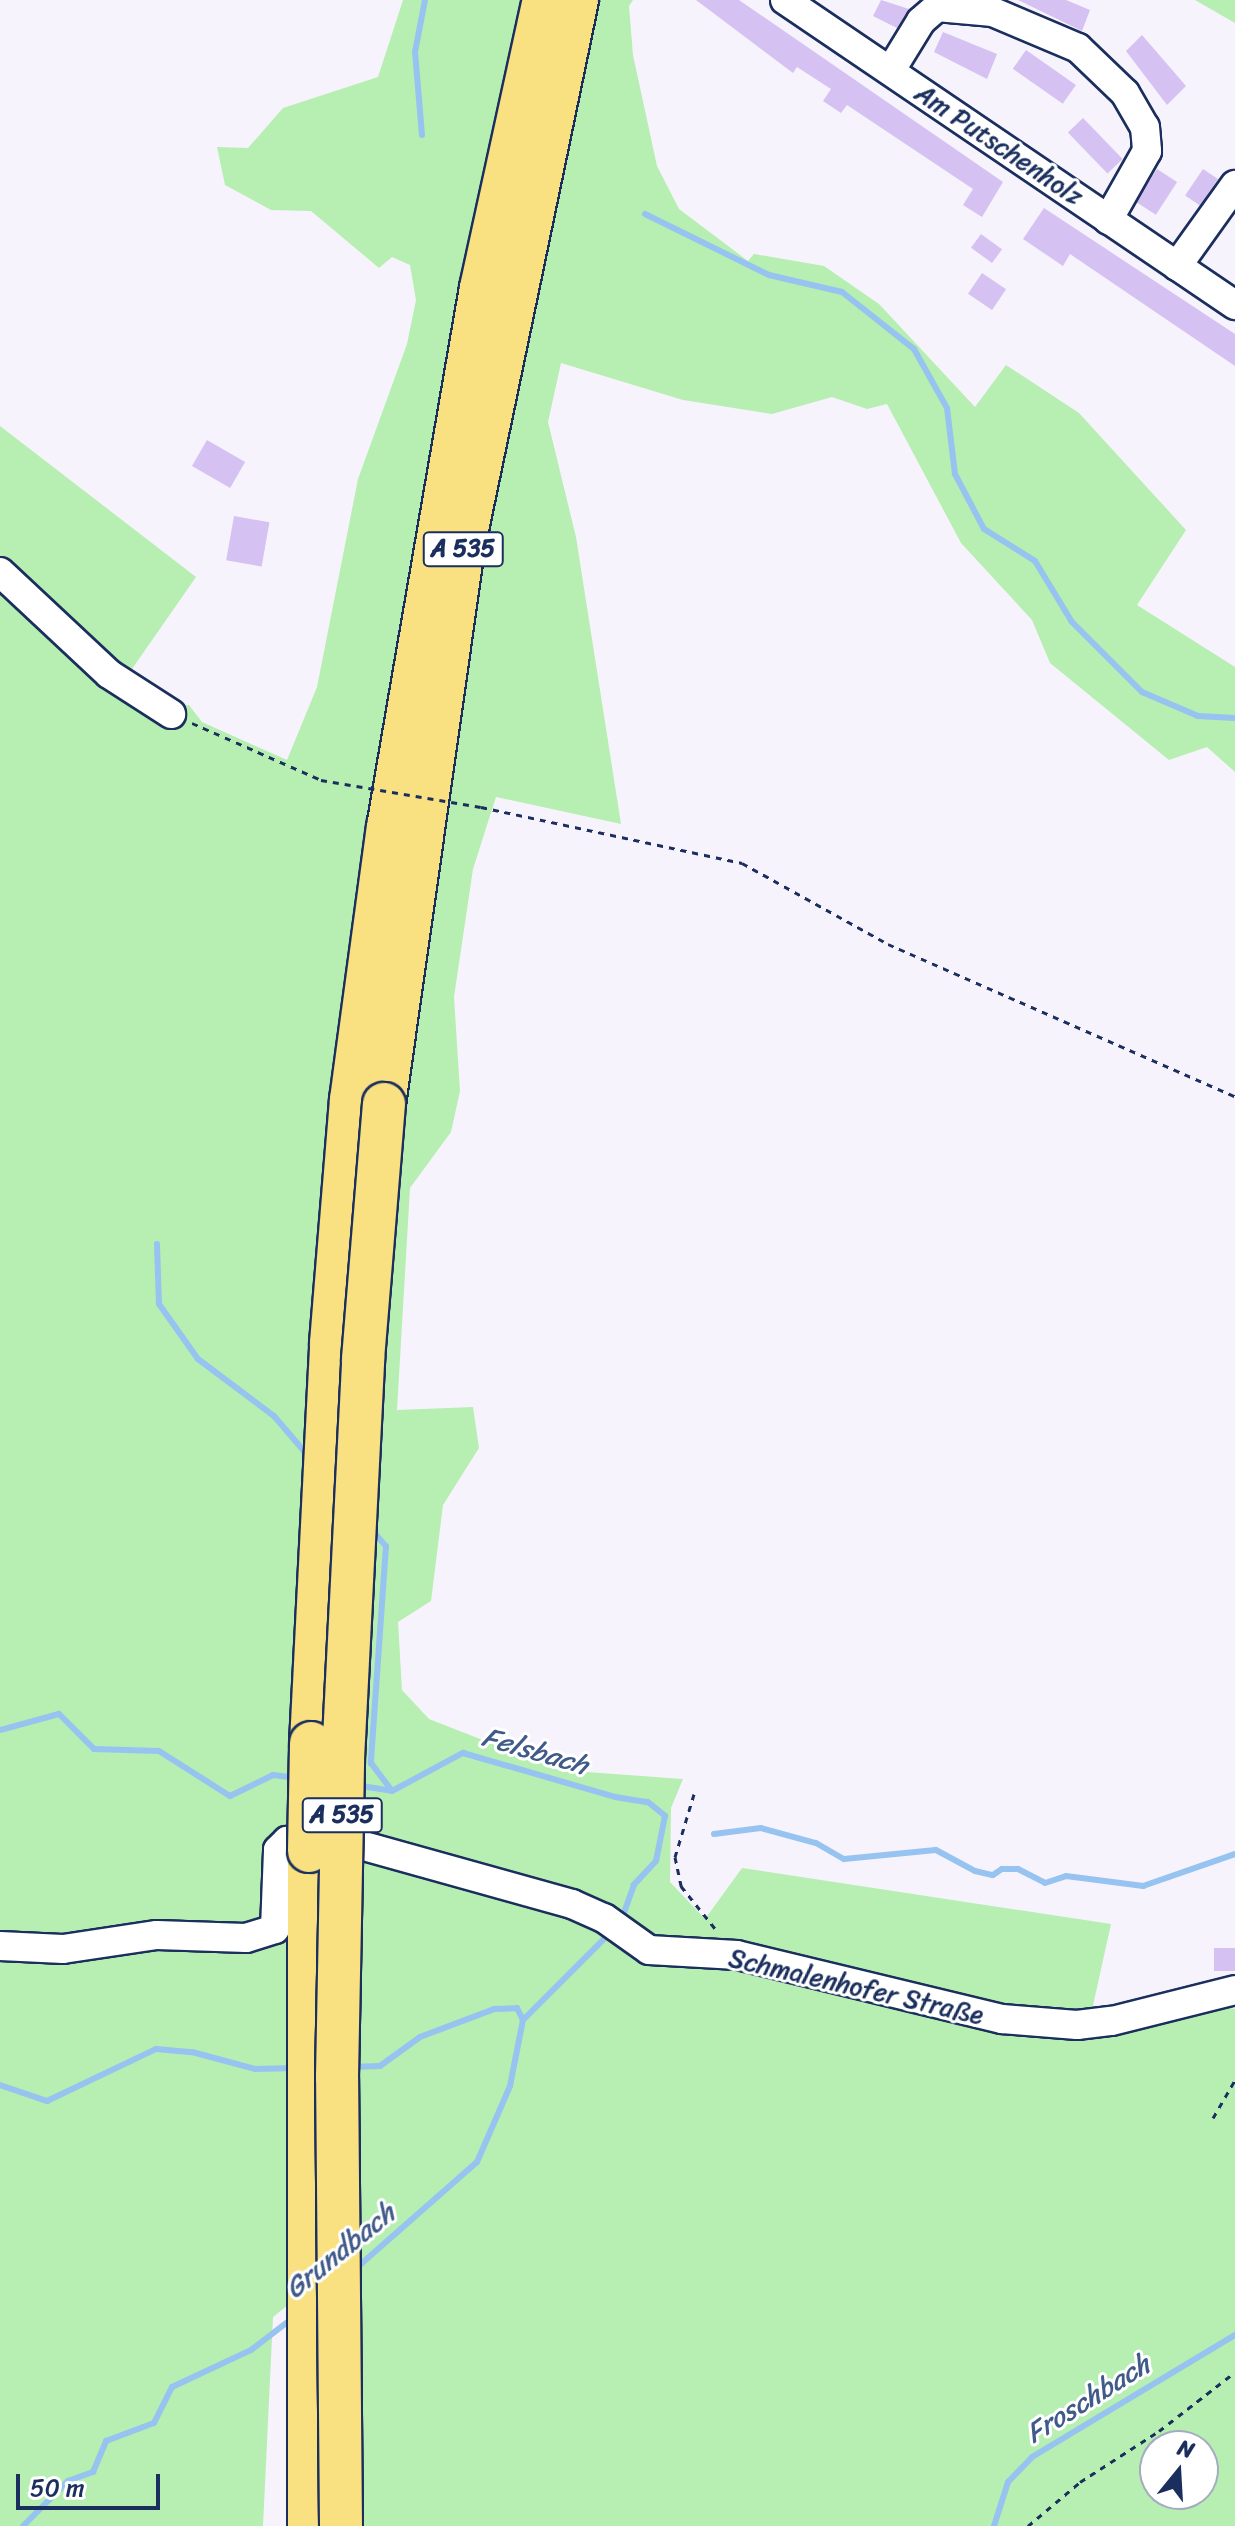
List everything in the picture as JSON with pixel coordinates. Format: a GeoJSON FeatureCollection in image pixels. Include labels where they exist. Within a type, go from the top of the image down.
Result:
{"type":"FeatureCollection","features":[{"type":"Feature","properties":{"kind":"highway","name":"A 535"},"geometry":{"type":"LineString","coordinates":[[341,2526],[337,2077],[343,1759],[363,1359],[368,1102],[434,540],[481,288],[544,0]]}},
{"type":"Feature","properties":{"kind":"highway","name":"A 535"},"geometry":{"type":"LineString","coordinates":[[309,2526],[305,2324],[311,1743],[331,1343],[368,1102],[463,548],[577,0]]}},
{"type":"Feature","properties":{"kind":"highway"},"geometry":{"type":"LineString","coordinates":[[283,2526],[288,2372],[305,2324]]}},
{"type":"Feature","properties":{"kind":"street","name":"Am Putschenholz"},"geometry":{"type":"LineString","coordinates":[[785,0],[1235,305]]}},
{"type":"Feature","properties":{"kind":"street","name":"Am Putschenholz"},"geometry":{"type":"LineString","coordinates":[[891,70],[921,21],[937,7],[993,12],[1078,48],[1125,93],[1145,127],[1147,151],[1108,220]]}},
{"type":"Feature","properties":{"kind":"street"},"geometry":{"type":"LineString","coordinates":[[1177,266],[1235,185]]}},
{"type":"Feature","properties":{"kind":"street"},"geometry":{"type":"LineString","coordinates":[[0,572],[109,674],[171,714]]}},
{"type":"Feature","properties":{"kind":"street","name":"Schmalenhofer Straße"},"geometry":{"type":"LineString","coordinates":[[0,1946],[63,1949],[157,1935],[246,1938],[275,1929],[278,1850],[287,1841],[364,1846],[572,1904],[604,1918],[649,1950],[737,1955],[1002,2019],[1042,2023],[1112,2021],[1235,1990]]}},
{"type":"Feature","properties":{"kind":"path"},"geometry":{"type":"LineString","coordinates":[[171,714],[321,780],[481,807],[742,863],[888,944],[1235,1096]]}},
{"type":"Feature","properties":{"kind":"path"},"geometry":{"type":"LineString","coordinates":[[694,1794],[675,1857],[681,1886],[737,1955]]}},
{"type":"Feature","properties":{"kind":"path"},"geometry":{"type":"LineString","coordinates":[[1213,2118],[1235,2080]]}},
{"type":"Feature","properties":{"kind":"path"},"geometry":{"type":"LineString","coordinates":[[1028,2526],[1080,2482],[1159,2431],[1235,2372]]}},
{"type":"Feature","properties":{"kind":"green space"},"geometry":{"type":"Polygon","coordinates":[[[403,0],[633,0],[629,6],[633,55],[657,166],[679,209],[748,261],[754,254],[824,266],[879,304],[975,407],[1006,365],[1079,413],[1186,530],[1137,605],[1235,667],[1235,772],[1207,747],[1169,760],[1050,663],[1032,620],[961,543],[887,404],[867,409],[832,397],[772,414],[683,400],[561,363],[548,422],[576,537],[621,824],[496,797],[473,869],[454,997],[460,1091],[451,1132],[410,1188],[397,1410],[473,1407],[479,1448],[443,1505],[431,1601],[398,1622],[402,1690],[429,1719],[559,1770],[683,1779],[671,1808],[670,1882],[705,1919],[742,1868],[1111,1924],[1090,2019],[1210,2004],[1235,2009],[1235,2526],[364,2526],[361,2247],[273,2317],[263,2526],[0,2526],[0,426],[196,577],[125,679],[169,707],[189,705],[202,722],[287,760],[317,687],[358,479],[407,344],[416,300],[410,265],[392,257],[379,268],[311,211],[271,210],[225,185],[217,147],[248,148],[283,108],[378,77],[403,0]]]}},
{"type":"Feature","properties":{"kind":"green space"},"geometry":{"type":"Polygon","coordinates":[[[1195,0],[1235,0],[1235,23],[1195,0]]]}},
{"type":"Feature","properties":{"kind":"building"},"geometry":{"type":"Polygon","coordinates":[[[696,0],[739,0],[1003,182],[982,217],[963,205],[973,189],[847,105],[841,113],[823,101],[831,89],[797,67],[793,73],[696,0]]]}},
{"type":"Feature","properties":{"kind":"building"},"geometry":{"type":"Polygon","coordinates":[[[881,0],[909,9],[897,28],[873,16],[881,0]]]}},
{"type":"Feature","properties":{"kind":"building"},"geometry":{"type":"Polygon","coordinates":[[[1018,0],[1066,0],[1090,10],[1082,31],[1018,0]]]}},
{"type":"Feature","properties":{"kind":"building"},"geometry":{"type":"Polygon","coordinates":[[[943,32],[997,54],[987,79],[934,52],[943,32]]]}},
{"type":"Feature","properties":{"kind":"building"},"geometry":{"type":"Polygon","coordinates":[[[1142,35],[1186,86],[1167,105],[1126,51],[1142,35]]]}},
{"type":"Feature","properties":{"kind":"building"},"geometry":{"type":"Polygon","coordinates":[[[1026,50],[1076,85],[1063,104],[1013,69],[1026,50]]]}},
{"type":"Feature","properties":{"kind":"building"},"geometry":{"type":"Polygon","coordinates":[[[1083,118],[1123,159],[1107,174],[1068,133],[1083,118]]]}},
{"type":"Feature","properties":{"kind":"building"},"geometry":{"type":"Polygon","coordinates":[[[1157,169],[1177,182],[1156,215],[1136,202],[1157,169]]]}},
{"type":"Feature","properties":{"kind":"building"},"geometry":{"type":"Polygon","coordinates":[[[1203,169],[1218,179],[1200,206],[1185,196],[1203,169]]]}},
{"type":"Feature","properties":{"kind":"building"},"geometry":{"type":"Polygon","coordinates":[[[1044,208],[1235,334],[1235,366],[1070,254],[1063,266],[1023,239],[1044,208]]]}},
{"type":"Feature","properties":{"kind":"building"},"geometry":{"type":"Polygon","coordinates":[[[981,234],[1002,249],[992,263],[971,248],[981,234]]]}},
{"type":"Feature","properties":{"kind":"building"},"geometry":{"type":"Polygon","coordinates":[[[982,273],[1006,289],[992,310],[968,294],[982,273]]]}},
{"type":"Feature","properties":{"kind":"building"},"geometry":{"type":"Polygon","coordinates":[[[207,440],[245,462],[230,488],[192,466],[207,440]]]}},
{"type":"Feature","properties":{"kind":"building"},"geometry":{"type":"Polygon","coordinates":[[[234,516],[269,522],[262,567],[226,560],[234,516]]]}},
{"type":"Feature","properties":{"kind":"building"},"geometry":{"type":"Polygon","coordinates":[[[1214,1948],[1235,1948],[1235,1971],[1214,1971],[1214,1948]]]}},
{"type":"Feature","properties":{"kind":"waterway"},"geometry":{"type":"LineString","coordinates":[[422,135],[415,52],[425,0]]}},
{"type":"Feature","properties":{"kind":"waterway"},"geometry":{"type":"LineString","coordinates":[[645,214],[769,275],[842,292],[914,349],[947,408],[955,474],[984,529],[1035,561],[1072,622],[1142,692],[1198,716],[1235,718]]}},
{"type":"Feature","properties":{"kind":"waterway"},"geometry":{"type":"LineString","coordinates":[[157,1244],[159,1304],[198,1359],[274,1416],[309,1457]]}},
{"type":"Feature","properties":{"kind":"waterway"},"geometry":{"type":"LineString","coordinates":[[371,1529],[386,1546],[371,1763],[392,1791]]}},
{"type":"Feature","properties":{"kind":"waterway","name":"Felsbach"},"geometry":{"type":"LineString","coordinates":[[0,1730],[59,1714],[94,1749],[159,1751],[230,1796],[273,1775],[297,1778]]}},
{"type":"Feature","properties":{"kind":"waterway","name":"Felsbach"},"geometry":{"type":"LineString","coordinates":[[355,1785],[392,1791],[463,1753],[615,1797],[648,1802],[665,1816],[656,1861],[634,1885],[624,1913]]}},
{"type":"Feature","properties":{"kind":"waterway","name":"Grundbach"},"geometry":{"type":"LineString","coordinates":[[714,1834],[761,1828],[816,1843],[844,1859],[936,1850],[975,1871],[993,1875],[1002,1869],[1018,1869],[1045,1883],[1066,1876],[1143,1886],[1235,1854]]}},
{"type":"Feature","properties":{"kind":"waterway","name":"Grundbach"},"geometry":{"type":"LineString","coordinates":[[353,2271],[477,2162],[510,2086],[523,2020],[609,1934]]}},
{"type":"Feature","properties":{"kind":"waterway"},"geometry":{"type":"LineString","coordinates":[[351,2067],[380,2066],[420,2037],[494,2009],[517,2008],[523,2020]]}},
{"type":"Feature","properties":{"kind":"waterway"},"geometry":{"type":"LineString","coordinates":[[0,2085],[47,2101],[156,2049],[192,2052],[255,2069],[295,2068]]}},
{"type":"Feature","properties":{"kind":"waterway","name":"Grundbach"},"geometry":{"type":"LineString","coordinates":[[23,2526],[68,2481],[93,2472],[106,2441],[154,2423],[172,2387],[251,2350],[294,2317]]}},
{"type":"Feature","properties":{"kind":"waterway","name":"Froschbach"},"geometry":{"type":"LineString","coordinates":[[994,2526],[1008,2482],[1032,2457],[1235,2335]]}}]}
